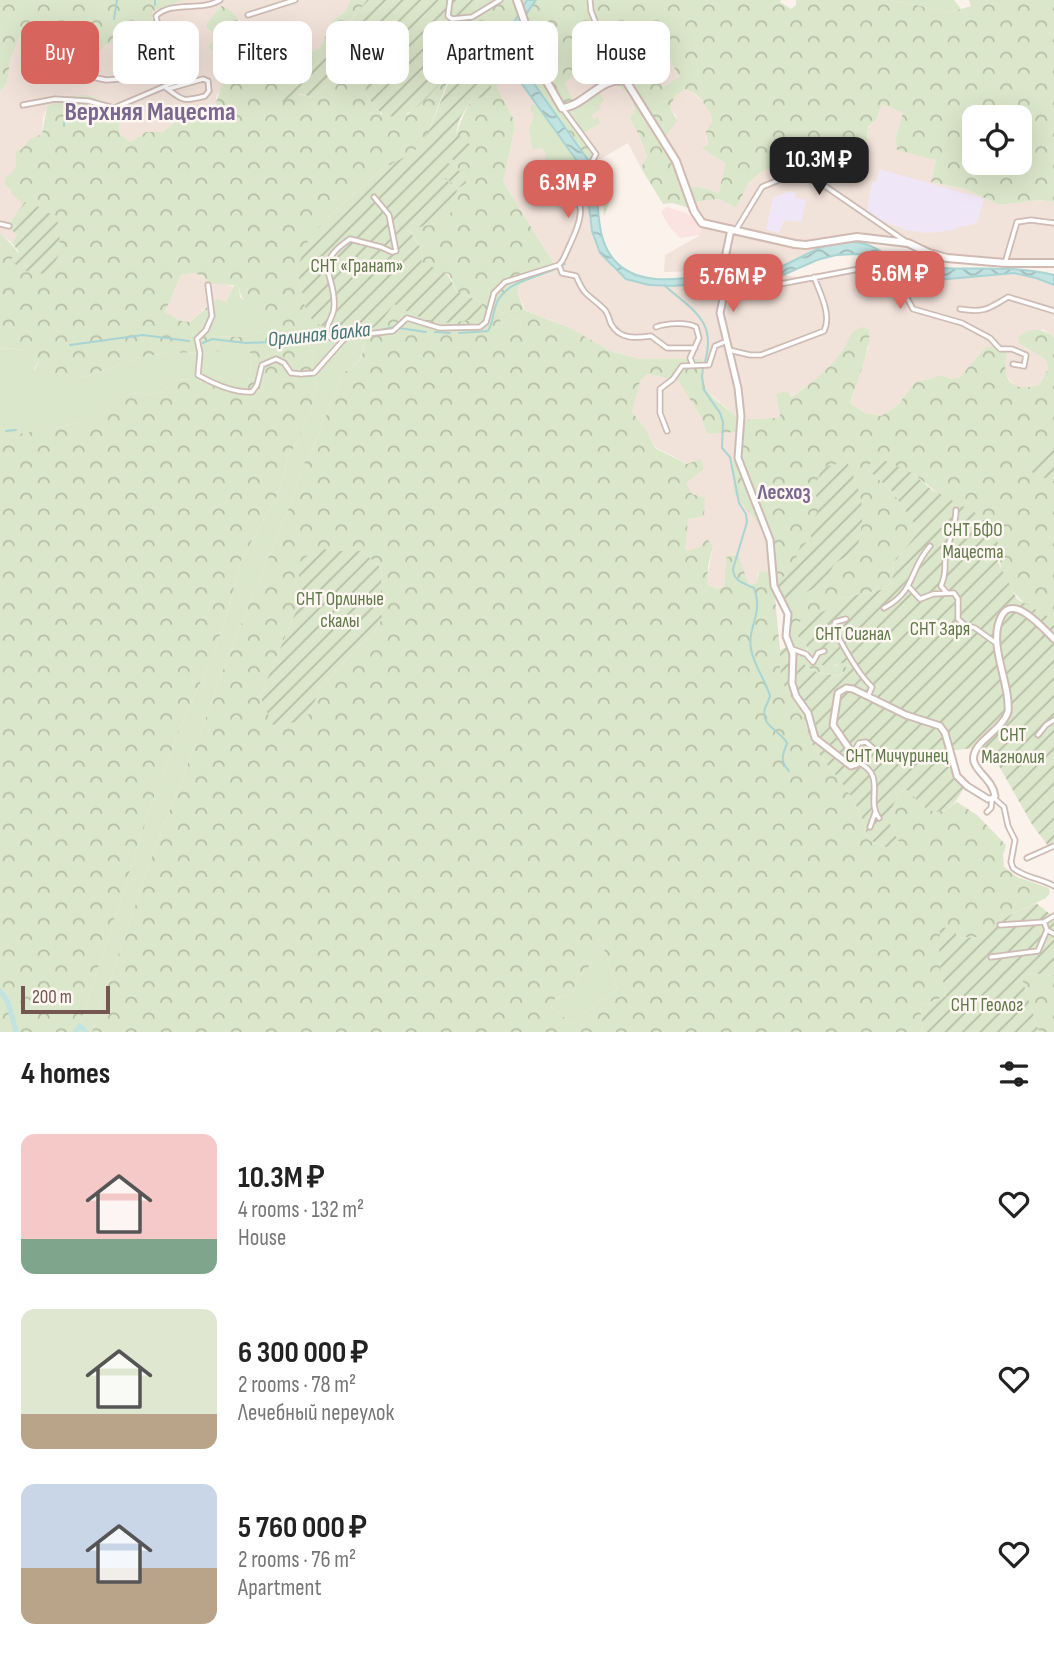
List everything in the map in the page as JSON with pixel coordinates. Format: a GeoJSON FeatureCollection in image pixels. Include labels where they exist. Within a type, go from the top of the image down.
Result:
{"type":"FeatureCollection","features":[{"type":"Feature","properties":{"kind":"main road"},"geometry":{"type":"LineString","coordinates":[[517,1],[543,75],[562,108],[572,106],[608,84]]}},
{"type":"Feature","properties":{"kind":"main road"},"geometry":{"type":"LineString","coordinates":[[629,84],[678,165],[697,218],[710,226],[800,245],[851,237],[908,243],[947,258],[1005,263],[1054,263]]}},
{"type":"Feature","properties":{"kind":"street"},"geometry":{"type":"LineString","coordinates":[[158,21],[157,14],[168,9],[191,8],[214,4],[220,0]]}},
{"type":"Feature","properties":{"kind":"street"},"geometry":{"type":"LineString","coordinates":[[248,15],[295,0]]}},
{"type":"Feature","properties":{"kind":"street"},"geometry":{"type":"LineString","coordinates":[[450,0],[448,16],[452,19],[472,17],[500,0]]}},
{"type":"Feature","properties":{"kind":"street"},"geometry":{"type":"LineString","coordinates":[[590,0],[595,21]]}},
{"type":"Feature","properties":{"kind":"street"},"geometry":{"type":"LineString","coordinates":[[23,105],[55,99],[88,101],[114,107],[167,88],[198,79],[206,79],[209,91],[205,96],[185,101],[167,88]]}},
{"type":"Feature","properties":{"kind":"street"},"geometry":{"type":"LineString","coordinates":[[167,88],[176,84]]}},
{"type":"Feature","properties":{"kind":"street"},"geometry":{"type":"LineString","coordinates":[[374,197],[389,215],[396,251],[350,239],[329,256],[327,265],[335,297],[334,310],[326,328],[327,335],[333,339],[393,331],[407,318],[440,328],[480,327],[486,322],[494,293],[505,282],[559,265],[576,235],[581,214],[579,196],[568,177],[591,162],[596,154],[562,108]]}},
{"type":"Feature","properties":{"kind":"street"},"geometry":{"type":"LineString","coordinates":[[857,762],[851,766],[815,738],[808,713],[796,696],[792,683],[793,654],[786,636],[787,611],[774,586],[774,560],[770,540],[738,458],[740,401],[736,372],[720,313],[725,289],[725,265],[734,230],[762,187],[786,177],[799,176],[822,184],[908,243]]}},
{"type":"Feature","properties":{"kind":"street"},"geometry":{"type":"LineString","coordinates":[[1005,263],[1017,222],[1031,220],[1054,223]]}},
{"type":"Feature","properties":{"kind":"street"},"geometry":{"type":"LineString","coordinates":[[0,224],[9,226]]}},
{"type":"Feature","properties":{"kind":"street"},"geometry":{"type":"LineString","coordinates":[[559,265],[562,273],[576,276],[582,290],[604,309],[613,327],[622,335],[636,338],[651,336],[668,348],[695,348]]}},
{"type":"Feature","properties":{"kind":"street"},"geometry":{"type":"LineString","coordinates":[[725,289],[759,288],[859,270],[897,289],[907,298],[913,309],[962,323],[988,337],[1000,349],[1012,349],[1027,355],[1024,366],[1013,364]]}},
{"type":"Feature","properties":{"kind":"street"},"geometry":{"type":"LineString","coordinates":[[729,350],[757,356],[824,331],[828,323],[826,312],[814,277]]}},
{"type":"Feature","properties":{"kind":"street"},"geometry":{"type":"LineString","coordinates":[[208,285],[212,316],[211,322],[197,339],[200,353],[198,374],[218,384],[237,391],[252,392],[257,385],[262,365],[276,359],[284,363],[291,373],[314,373],[346,337]]}},
{"type":"Feature","properties":{"kind":"street"},"geometry":{"type":"LineString","coordinates":[[960,309],[982,311],[1008,297],[1054,311]]}},
{"type":"Feature","properties":{"kind":"street"},"geometry":{"type":"LineString","coordinates":[[656,327],[663,324],[694,325],[699,333],[690,358],[693,365]]}},
{"type":"Feature","properties":{"kind":"street"},"geometry":{"type":"LineString","coordinates":[[667,431],[660,413],[660,389],[673,379],[680,367],[711,363],[715,346],[727,341]]}},
{"type":"Feature","properties":{"kind":"street"},"geometry":{"type":"LineString","coordinates":[[947,593],[941,586],[947,571],[945,556],[953,532],[956,510]]}},
{"type":"Feature","properties":{"kind":"street"},"geometry":{"type":"LineString","coordinates":[[884,608],[901,598],[909,587],[919,561],[930,546]]}},
{"type":"Feature","properties":{"kind":"street"},"geometry":{"type":"LineString","coordinates":[[909,587],[920,599],[933,594],[947,593],[957,596],[957,615],[960,621],[998,643]]}},
{"type":"Feature","properties":{"kind":"street"},"geometry":{"type":"LineString","coordinates":[[987,812],[991,808],[993,798],[992,786],[977,769],[973,757],[975,750],[1007,716],[1009,705],[998,643],[1001,618],[1006,610],[1011,608],[1028,615],[1054,639]]}},
{"type":"Feature","properties":{"kind":"street"},"geometry":{"type":"LineString","coordinates":[[846,619],[835,622],[833,628],[847,653],[854,659],[861,675],[872,687],[868,696]]}},
{"type":"Feature","properties":{"kind":"street"},"geometry":{"type":"LineString","coordinates":[[790,648],[806,654],[813,662],[818,653],[824,651]]}},
{"type":"Feature","properties":{"kind":"street"},"geometry":{"type":"LineString","coordinates":[[870,827],[875,813],[873,776],[868,768],[857,762],[834,729],[836,697],[842,690],[850,688],[906,715],[943,729],[957,776],[967,786],[988,799],[993,798],[1004,807],[1007,826],[1015,840],[1011,862],[1013,869],[1023,876],[1041,879],[1054,886]]}},
{"type":"Feature","properties":{"kind":"street"},"geometry":{"type":"LineString","coordinates":[[1038,735],[1054,720]]}},
{"type":"Feature","properties":{"kind":"street"},"geometry":{"type":"LineString","coordinates":[[852,755],[859,743],[866,742],[874,749]]}},
{"type":"Feature","properties":{"kind":"street"},"geometry":{"type":"LineString","coordinates":[[875,813],[879,818]]}},
{"type":"Feature","properties":{"kind":"street"},"geometry":{"type":"LineString","coordinates":[[1027,858],[1054,846]]}},
{"type":"Feature","properties":{"kind":"street"},"geometry":{"type":"LineString","coordinates":[[1000,925],[1044,922],[1054,916]]}},
{"type":"Feature","properties":{"kind":"street"},"geometry":{"type":"LineString","coordinates":[[991,957],[1038,951],[1046,930],[1044,922]]}},
{"type":"Feature","properties":{"kind":"street"},"geometry":{"type":"LineString","coordinates":[[1046,930],[1054,934]]}},
{"type":"Feature","properties":{"kind":"shaded area"},"geometry":{"type":"Polygon","coordinates":[[[185,0],[350,0],[345,12],[332,21],[326,21],[326,34],[320,48],[312,52],[312,21],[213,21],[213,27],[207,28],[213,33],[213,41],[208,46],[213,52],[213,84],[223,84],[216,96],[216,105],[163,132],[146,132],[130,142],[119,133],[119,123],[135,114],[132,107],[111,105],[93,96],[63,98],[47,107],[42,134],[18,160],[11,188],[25,205],[7,226],[17,234],[12,243],[0,234],[0,91],[7,83],[10,60],[20,35],[21,84],[99,84],[99,45],[113,42],[113,84],[199,84],[199,21],[154,21],[153,11],[185,0]]]}},
{"type":"Feature","properties":{"kind":"shaded area"},"geometry":{"type":"Polygon","coordinates":[[[670,60],[681,77],[670,83],[670,60]]]}},
{"type":"Feature","properties":{"kind":"shaded area"},"geometry":{"type":"Polygon","coordinates":[[[572,78],[572,84],[618,84],[626,90],[634,102],[634,113],[629,117],[647,158],[641,168],[628,143],[590,165],[588,160],[592,160],[561,106],[565,83],[572,78]]]}},
{"type":"Feature","properties":{"kind":"shaded area"},"geometry":{"type":"Polygon","coordinates":[[[497,84],[522,84],[560,134],[585,173],[592,231],[600,252],[615,270],[675,286],[740,278],[783,275],[797,277],[854,268],[866,270],[884,279],[891,279],[896,275],[915,282],[999,273],[1036,278],[1054,285],[1054,337],[1043,329],[1019,343],[1046,360],[1048,369],[1039,385],[1025,389],[1014,386],[1005,373],[1004,363],[1008,349],[985,348],[961,377],[952,379],[941,375],[916,381],[898,405],[881,416],[865,413],[850,403],[869,347],[852,332],[848,344],[821,377],[790,397],[777,419],[770,527],[774,555],[772,566],[766,572],[758,572],[757,584],[748,585],[738,556],[726,557],[724,587],[719,589],[706,585],[713,546],[685,552],[691,494],[686,483],[703,469],[701,460],[688,464],[655,447],[646,429],[632,412],[633,403],[640,381],[647,374],[679,380],[701,417],[707,434],[738,418],[707,391],[699,379],[700,359],[639,359],[610,351],[572,329],[525,310],[517,290],[521,284],[564,266],[554,264],[503,182],[515,127],[497,84]]]}},
{"type":"Feature","properties":{"kind":"shaded area"},"geometry":{"type":"Polygon","coordinates":[[[685,89],[691,91],[708,107],[714,122],[706,138],[708,145],[703,148],[725,163],[719,194],[699,187],[694,202],[719,199],[736,208],[748,184],[760,173],[792,158],[822,165],[846,141],[855,143],[868,138],[868,128],[876,120],[882,104],[903,113],[896,136],[936,160],[931,182],[966,189],[999,205],[1039,200],[1054,202],[1054,267],[954,260],[893,243],[855,242],[816,249],[778,268],[664,272],[665,255],[699,236],[702,226],[689,208],[660,143],[677,117],[669,107],[675,95],[685,89]]]}},
{"type":"Feature","properties":{"kind":"shaded area"},"geometry":{"type":"Polygon","coordinates":[[[879,169],[984,199],[978,219],[975,224],[955,230],[927,233],[906,230],[878,219],[867,210],[872,181],[876,182],[879,169]]]}},
{"type":"Feature","properties":{"kind":"shaded area"},"geometry":{"type":"Polygon","coordinates":[[[789,191],[795,192],[795,198],[806,200],[801,222],[784,221],[779,233],[766,229],[773,198],[789,191]]]}},
{"type":"Feature","properties":{"kind":"shaded area"},"geometry":{"type":"Polygon","coordinates":[[[667,207],[686,213],[703,224],[699,235],[680,238],[661,212],[667,207]]]}},
{"type":"Feature","properties":{"kind":"shaded area"},"geometry":{"type":"Polygon","coordinates":[[[193,273],[233,287],[226,302],[208,305],[190,322],[181,321],[165,312],[181,275],[193,273]]]}},
{"type":"Feature","properties":{"kind":"green space"},"geometry":{"type":"Polygon","coordinates":[[[0,0],[185,0],[153,11],[153,21],[113,21],[113,42],[105,45],[99,52],[99,21],[21,21],[21,35],[10,60],[7,83],[0,91],[0,0]]]}},
{"type":"Feature","properties":{"kind":"green space"},"geometry":{"type":"Polygon","coordinates":[[[350,0],[367,0],[351,21],[332,21],[345,12],[350,0]]]}},
{"type":"Feature","properties":{"kind":"green space"},"geometry":{"type":"Polygon","coordinates":[[[367,0],[476,0],[479,16],[474,21],[423,21],[423,84],[440,84],[417,107],[401,116],[392,117],[383,114],[365,94],[367,84],[409,84],[409,40],[415,33],[409,30],[409,21],[351,21],[367,0]]]}},
{"type":"Feature","properties":{"kind":"green space"},"geometry":{"type":"Polygon","coordinates":[[[476,0],[527,0],[515,21],[474,21],[479,16],[476,0]]]}},
{"type":"Feature","properties":{"kind":"green space"},"geometry":{"type":"Polygon","coordinates":[[[536,0],[781,0],[780,2],[791,9],[796,5],[796,0],[890,0],[951,12],[971,6],[969,0],[1054,0],[1054,202],[1039,200],[999,205],[966,189],[931,182],[936,160],[897,150],[896,136],[903,113],[882,104],[876,120],[868,127],[867,143],[861,146],[846,141],[835,152],[830,165],[792,158],[760,173],[748,184],[736,208],[719,199],[693,202],[689,188],[699,187],[719,193],[725,163],[702,148],[708,145],[706,131],[713,121],[703,102],[685,89],[675,96],[670,107],[677,121],[660,143],[671,162],[689,208],[672,203],[663,204],[641,168],[647,157],[629,117],[634,113],[634,101],[617,84],[661,84],[663,87],[680,77],[670,61],[670,21],[572,21],[572,78],[565,83],[574,103],[562,106],[593,150],[592,160],[588,160],[534,84],[558,84],[558,21],[523,20],[536,0]]]}},
{"type":"Feature","properties":{"kind":"green space"},"geometry":{"type":"Polygon","coordinates":[[[890,0],[954,0],[961,9],[951,12],[890,0]]]}},
{"type":"Feature","properties":{"kind":"green space"},"geometry":{"type":"Polygon","coordinates":[[[221,6],[235,15],[238,21],[213,21],[213,33],[207,28],[207,23],[221,6]]]}},
{"type":"Feature","properties":{"kind":"green space"},"geometry":{"type":"Polygon","coordinates":[[[409,29],[416,32],[409,40],[409,29]]]}},
{"type":"Feature","properties":{"kind":"green space"},"geometry":{"type":"Polygon","coordinates":[[[326,34],[326,53],[312,68],[312,52],[320,48],[326,34]]]}},
{"type":"Feature","properties":{"kind":"green space"},"geometry":{"type":"Polygon","coordinates":[[[326,53],[326,84],[329,84],[313,97],[300,94],[282,102],[277,91],[292,84],[312,84],[312,68],[326,53]]]}},
{"type":"Feature","properties":{"kind":"green space"},"geometry":{"type":"Polygon","coordinates":[[[222,84],[292,84],[277,91],[313,97],[329,84],[367,84],[365,94],[381,114],[408,114],[441,84],[446,84],[429,130],[415,151],[458,188],[466,184],[443,160],[444,156],[472,99],[492,96],[490,84],[497,84],[515,127],[503,182],[554,264],[564,266],[521,284],[517,290],[524,310],[572,329],[610,351],[639,359],[701,359],[705,387],[738,418],[736,432],[707,434],[701,417],[678,380],[647,374],[640,381],[632,412],[646,429],[655,448],[687,464],[701,459],[704,469],[686,483],[692,494],[705,498],[704,516],[688,519],[685,551],[699,548],[707,539],[713,546],[707,585],[718,589],[724,587],[726,557],[738,555],[749,585],[757,583],[759,571],[766,572],[772,566],[780,666],[785,686],[800,708],[812,745],[856,805],[869,840],[890,849],[888,817],[898,793],[907,790],[944,811],[957,802],[977,815],[1006,845],[1004,867],[1017,877],[1049,888],[1050,893],[1046,898],[1010,915],[980,937],[956,938],[939,961],[946,996],[920,1006],[923,1032],[92,1032],[155,848],[228,656],[291,503],[302,467],[312,450],[343,373],[356,364],[363,351],[364,340],[352,344],[327,336],[315,350],[312,366],[317,385],[311,408],[298,441],[289,455],[278,494],[241,560],[213,655],[185,716],[155,794],[77,1032],[0,1032],[0,442],[25,433],[52,432],[55,428],[95,418],[105,404],[116,399],[133,393],[149,395],[161,392],[175,381],[184,379],[212,381],[245,389],[249,380],[252,354],[244,348],[169,353],[141,357],[87,376],[38,380],[32,375],[39,361],[36,357],[22,350],[0,348],[0,234],[17,251],[29,271],[50,272],[56,260],[59,239],[12,194],[10,188],[5,185],[5,178],[16,166],[15,152],[22,149],[30,139],[42,134],[47,107],[57,101],[76,95],[89,95],[109,105],[136,109],[136,114],[119,124],[119,133],[130,142],[146,132],[163,132],[183,116],[214,108],[222,84]],[[382,169],[326,219],[297,267],[306,311],[394,303],[411,313],[482,302],[457,292],[449,274],[422,266],[421,249],[409,229],[435,223],[382,169]],[[193,273],[181,275],[165,312],[181,321],[190,322],[216,299],[206,331],[211,336],[241,337],[258,331],[272,331],[271,325],[246,304],[239,286],[210,283],[203,276],[193,273]],[[502,312],[501,325],[509,337],[520,330],[521,321],[502,312]],[[318,548],[299,604],[260,696],[305,721],[321,688],[357,648],[373,635],[382,618],[382,569],[362,551],[331,551],[318,548]],[[599,940],[591,964],[577,980],[571,996],[555,998],[551,1007],[571,1023],[617,989],[599,940]]]}},
{"type":"Feature","properties":{"kind":"green space","name":"СНТ «Гранат»"},"geometry":{"type":"Polygon","coordinates":[[[448,84],[491,84],[492,96],[472,99],[460,118],[456,133],[472,146],[469,160],[459,162],[444,156],[444,160],[465,175],[466,184],[458,188],[438,172],[457,190],[451,213],[435,223],[409,230],[421,249],[422,265],[444,272],[457,292],[482,302],[481,317],[456,322],[436,322],[394,304],[380,323],[367,332],[329,330],[314,322],[306,311],[297,268],[308,241],[326,219],[382,169],[414,152],[429,130],[448,84]]]}},
{"type":"Feature","properties":{"kind":"green space"},"geometry":{"type":"Polygon","coordinates":[[[599,92],[604,100],[600,105],[601,109],[591,115],[594,119],[598,117],[600,123],[584,133],[568,110],[599,92]]]}},
{"type":"Feature","properties":{"kind":"green space"},"geometry":{"type":"Polygon","coordinates":[[[532,104],[539,107],[576,161],[578,166],[573,162],[567,166],[573,171],[566,175],[559,165],[547,180],[539,170],[539,162],[545,159],[546,153],[542,148],[532,149],[529,128],[534,117],[530,109],[532,104]]]}},
{"type":"Feature","properties":{"kind":"green space"},"geometry":{"type":"Polygon","coordinates":[[[605,175],[610,196],[604,216],[602,193],[607,191],[603,176],[605,175]]]}},
{"type":"Feature","properties":{"kind":"green space"},"geometry":{"type":"Polygon","coordinates":[[[312,186],[360,340],[364,340],[363,351],[356,364],[343,373],[312,450],[302,467],[291,503],[228,656],[155,848],[92,1032],[77,1032],[155,794],[185,716],[213,655],[241,560],[278,494],[289,455],[298,441],[311,408],[317,385],[312,366],[315,350],[312,186]]]}},
{"type":"Feature","properties":{"kind":"green space"},"geometry":{"type":"Polygon","coordinates":[[[25,202],[52,215],[59,224],[60,252],[50,273],[28,272],[11,259],[19,252],[12,243],[17,234],[7,227],[25,202]]]}},
{"type":"Feature","properties":{"kind":"green space"},"geometry":{"type":"Polygon","coordinates":[[[234,285],[239,286],[240,297],[271,325],[272,331],[258,331],[241,337],[210,336],[206,331],[216,299],[226,302],[234,285]]]}},
{"type":"Feature","properties":{"kind":"green space"},"geometry":{"type":"Polygon","coordinates":[[[502,312],[521,321],[520,330],[508,338],[501,325],[502,312]]]}},
{"type":"Feature","properties":{"kind":"green space"},"geometry":{"type":"Polygon","coordinates":[[[863,327],[868,329],[868,344],[850,403],[865,413],[881,416],[898,405],[916,381],[941,375],[952,379],[960,377],[985,348],[1000,344],[1008,349],[1005,367],[1009,380],[1020,387],[1039,385],[1048,369],[1046,360],[1019,343],[1018,337],[1036,330],[1054,337],[1054,620],[1021,600],[1002,571],[998,544],[943,497],[912,473],[867,469],[892,491],[919,531],[894,563],[892,581],[885,589],[841,598],[799,638],[806,644],[808,658],[836,666],[845,664],[847,670],[838,676],[820,673],[808,667],[790,646],[790,612],[777,581],[770,527],[760,525],[734,494],[733,464],[742,420],[777,418],[780,415],[776,394],[788,391],[791,397],[810,384],[834,361],[852,332],[863,327]]]}},
{"type":"Feature","properties":{"kind":"green space"},"geometry":{"type":"Polygon","coordinates":[[[244,347],[252,354],[249,380],[245,389],[184,379],[175,381],[161,392],[149,395],[133,393],[105,404],[96,418],[55,428],[52,433],[25,433],[0,442],[0,348],[22,350],[36,357],[39,361],[34,369],[38,379],[87,376],[141,357],[244,347]]]}},
{"type":"Feature","properties":{"kind":"green space"},"geometry":{"type":"Polygon","coordinates":[[[1047,448],[1054,449],[1054,481],[1033,474],[1031,468],[1047,448]]]}},
{"type":"Feature","properties":{"kind":"green space"},"geometry":{"type":"Polygon","coordinates":[[[875,456],[912,473],[932,490],[993,522],[998,544],[998,562],[1017,599],[1054,620],[1054,841],[1049,847],[1033,826],[999,766],[974,748],[947,751],[953,774],[964,787],[951,806],[935,812],[920,803],[907,790],[898,793],[890,823],[900,843],[890,849],[869,840],[856,805],[812,745],[800,708],[785,686],[780,650],[790,646],[807,667],[815,671],[838,676],[847,670],[845,664],[841,663],[830,667],[811,662],[806,644],[799,638],[796,629],[800,621],[829,609],[841,598],[885,589],[892,581],[894,563],[919,531],[892,491],[867,469],[875,456]]]}},
{"type":"Feature","properties":{"kind":"green space"},"geometry":{"type":"Polygon","coordinates":[[[847,462],[862,505],[862,525],[857,550],[835,563],[823,583],[786,604],[776,585],[793,566],[801,544],[811,541],[811,528],[819,507],[814,487],[823,467],[847,462]]]}},
{"type":"Feature","properties":{"kind":"green space","name":"СНТ Орлиные скалы"},"geometry":{"type":"Polygon","coordinates":[[[318,547],[331,551],[362,551],[382,569],[382,618],[373,635],[357,648],[321,688],[305,721],[273,725],[260,696],[299,604],[299,563],[318,547]]]}},
{"type":"Feature","properties":{"kind":"green space","name":"СНТ Геолог"},"geometry":{"type":"Polygon","coordinates":[[[1036,903],[1054,917],[1054,976],[1030,973],[1021,976],[1039,1032],[923,1032],[920,1006],[946,996],[939,961],[940,927],[955,929],[957,938],[979,937],[1010,915],[1036,903]]]}},
{"type":"Feature","properties":{"kind":"green space"},"geometry":{"type":"Polygon","coordinates":[[[598,939],[602,943],[617,989],[571,1023],[551,1007],[554,998],[571,996],[577,980],[591,964],[598,939]]]}},
{"type":"Feature","properties":{"kind":"green space"},"geometry":{"type":"Polygon","coordinates":[[[1030,973],[1054,976],[1054,1032],[1039,1032],[1021,976],[1030,973]]]}},
{"type":"Feature","properties":{"kind":"water"},"geometry":{"type":"Polygon","coordinates":[[[527,0],[536,0],[522,21],[515,21],[527,0]]]}},
{"type":"Feature","properties":{"kind":"water"},"geometry":{"type":"Polygon","coordinates":[[[522,84],[534,84],[588,160],[593,172],[602,238],[607,250],[615,261],[640,276],[671,279],[763,271],[780,267],[827,245],[849,242],[871,246],[901,264],[1035,271],[1054,275],[1054,285],[1014,273],[915,282],[896,275],[870,256],[856,254],[817,260],[783,275],[675,286],[649,285],[626,279],[600,253],[592,231],[585,172],[522,84]]]}},
{"type":"Feature","properties":{"kind":"waterway"},"geometry":{"type":"LineString","coordinates":[[114,19],[117,0]]}},
{"type":"Feature","properties":{"kind":"waterway"},"geometry":{"type":"LineString","coordinates":[[155,0],[155,5]]}},
{"type":"Feature","properties":{"kind":"waterway"},"geometry":{"type":"LineString","coordinates":[[64,126],[65,113]]}},
{"type":"Feature","properties":{"kind":"waterway","name":"Орлиная балка"},"geometry":{"type":"LineString","coordinates":[[459,333],[488,331],[496,304],[504,293],[520,282],[565,264]]}},
{"type":"Feature","properties":{"kind":"waterway"},"geometry":{"type":"LineString","coordinates":[[664,285],[692,309],[705,326],[708,336],[705,362]]}},
{"type":"Feature","properties":{"kind":"waterway","name":"Орлиная балка"},"geometry":{"type":"LineString","coordinates":[[203,343],[212,339],[246,343],[293,341],[320,333],[373,332],[393,327]]}},
{"type":"Feature","properties":{"kind":"waterway","name":"Орлиная балка"},"geometry":{"type":"LineString","coordinates":[[399,328],[426,332]]}},
{"type":"Feature","properties":{"kind":"waterway","name":"Орлиная балка"},"geometry":{"type":"LineString","coordinates":[[435,332],[450,333]]}},
{"type":"Feature","properties":{"kind":"waterway","name":"Орлиная балка"},"geometry":{"type":"LineString","coordinates":[[70,345],[143,335],[189,341]]}},
{"type":"Feature","properties":{"kind":"waterway"},"geometry":{"type":"LineString","coordinates":[[703,368],[704,390],[720,413],[723,422],[722,448],[730,457],[739,503],[746,514],[747,522],[733,569],[735,577],[754,588],[757,597],[750,641],[755,661],[770,696],[765,708],[765,719],[787,743],[783,760],[789,771]]}},
{"type":"Feature","properties":{"kind":"waterway"},"geometry":{"type":"LineString","coordinates":[[6,431],[16,430]]}},
{"type":"Feature","properties":{"kind":"waterway"},"geometry":{"type":"LineString","coordinates":[[0,991],[8,1002],[16,1032]]}},
{"type":"Feature","properties":{"kind":"waterway"},"geometry":{"type":"LineString","coordinates":[[75,1032],[80,1026],[86,1032]]}},
{"type":"Feature","properties":{"kind":"district","name":"Верхняя Мацеста"},"geometry":{"type":"Point","coordinates":[150,111]}},
{"type":"Feature","properties":{"kind":"district","name":"Лесхоз"},"geometry":{"type":"Point","coordinates":[784,492]}},
{"type":"Feature","properties":{"kind":"park label","name":"СНТ БФО Мацеста"},"geometry":{"type":"Point","coordinates":[973,540]}},
{"type":"Feature","properties":{"kind":"park label","name":"СНТ Заря"},"geometry":{"type":"Point","coordinates":[940,628]}},
{"type":"Feature","properties":{"kind":"park label","name":"СНТ Сигнал"},"geometry":{"type":"Point","coordinates":[853,633]}},
{"type":"Feature","properties":{"kind":"park label","name":"СНТ Магнолия"},"geometry":{"type":"Point","coordinates":[1013,745]}},
{"type":"Feature","properties":{"kind":"park label","name":"СНТ Мичуринец"},"geometry":{"type":"Point","coordinates":[897,755]}}]}
